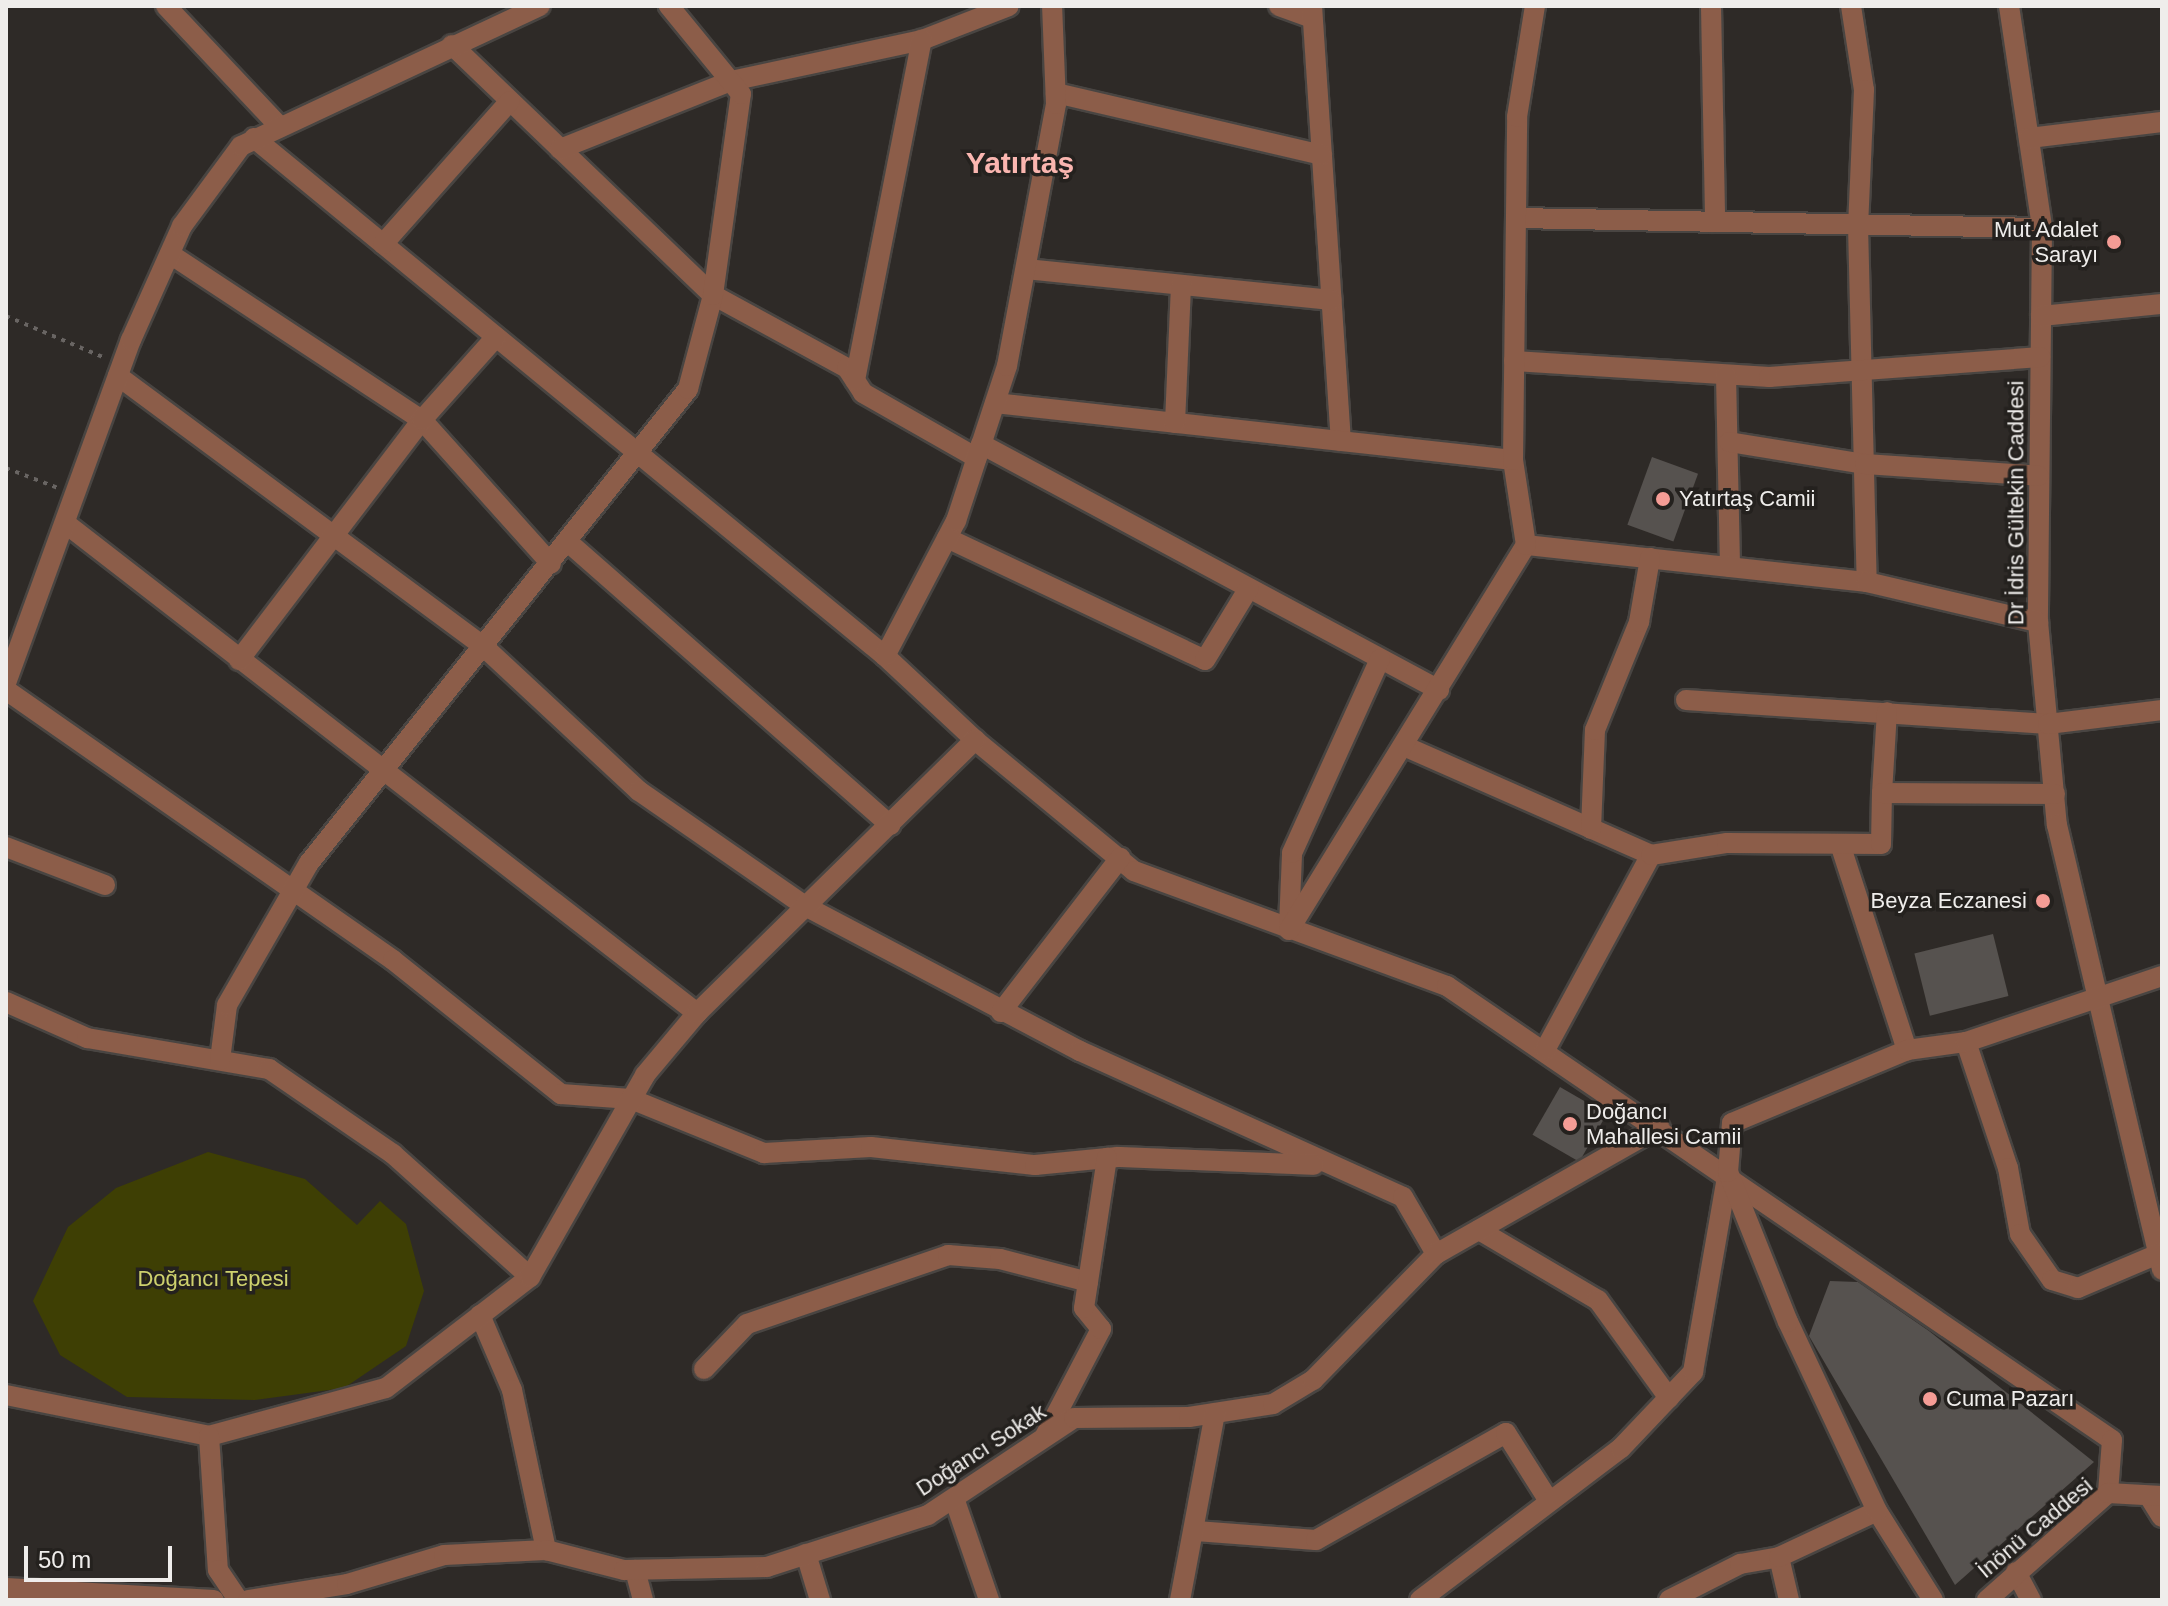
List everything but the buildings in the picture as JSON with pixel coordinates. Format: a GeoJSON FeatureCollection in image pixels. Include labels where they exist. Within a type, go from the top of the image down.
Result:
{"type":"FeatureCollection","features":[{"type":"Feature","properties":{"kind":"street"},"geometry":{"type":"LineString","coordinates":[[166,6],[279,126]]}},
{"type":"Feature","properties":{"kind":"street"},"geometry":{"type":"LineString","coordinates":[[6,683],[120,371],[182,226],[254,138],[540,6]]}},
{"type":"Feature","properties":{"kind":"street"},"geometry":{"type":"LineString","coordinates":[[220,1060],[227,1005],[292,890],[383,770],[640,454],[688,389],[713,295],[741,94],[669,6]]}},
{"type":"Feature","properties":{"kind":"street"},"geometry":{"type":"LineString","coordinates":[[560,149],[731,81],[922,40],[1009,6]]}},
{"type":"Feature","properties":{"kind":"street"},"geometry":{"type":"LineString","coordinates":[[885,656],[947,538],[995,403],[1026,269],[1056,93],[1052,6]]}},
{"type":"Feature","properties":{"kind":"street"},"geometry":{"type":"LineString","coordinates":[[1279,6],[1312,12],[1341,441]]}},
{"type":"Feature","properties":{"kind":"street"},"geometry":{"type":"LineString","coordinates":[[1289,930],[1526,545],[1513,460],[1517,117],[1535,6]]}},
{"type":"Feature","properties":{"kind":"street"},"geometry":{"type":"LineString","coordinates":[[1711,6],[1715,222]]}},
{"type":"Feature","properties":{"kind":"street"},"geometry":{"type":"LineString","coordinates":[[1851,6],[1864,90],[1858,225],[1867,582]]}},
{"type":"Feature","properties":{"kind":"street","name":"Dr İdris Gültekin Caddesi"},"geometry":{"type":"LineString","coordinates":[[2009,6],[2042,228],[2038,622],[2055,794],[2094,998],[2160,1262]]}},
{"type":"Feature","properties":{"kind":"street"},"geometry":{"type":"LineString","coordinates":[[855,380],[922,40]]}},
{"type":"Feature","properties":{"kind":"street"},"geometry":{"type":"LineString","coordinates":[[452,45],[713,295],[847,368],[863,393],[1249,588],[1439,690]]}},
{"type":"Feature","properties":{"kind":"street"},"geometry":{"type":"LineString","coordinates":[[1056,93],[1322,155]]}},
{"type":"Feature","properties":{"kind":"street"},"geometry":{"type":"LineString","coordinates":[[383,244],[510,101]]}},
{"type":"Feature","properties":{"kind":"street"},"geometry":{"type":"LineString","coordinates":[[2029,138],[2162,122]]}},
{"type":"Feature","properties":{"kind":"street"},"geometry":{"type":"LineString","coordinates":[[254,138],[885,656],[975,740],[1134,871],[1447,986],[1728,1172],[2112,1440],[2108,1493]]}},
{"type":"Feature","properties":{"kind":"street"},"geometry":{"type":"LineString","coordinates":[[1516,218],[2042,228]]}},
{"type":"Feature","properties":{"kind":"street"},"geometry":{"type":"LineString","coordinates":[[170,254],[422,420],[551,564]]}},
{"type":"Feature","properties":{"kind":"street"},"geometry":{"type":"LineString","coordinates":[[1026,269],[1331,300]]}},
{"type":"Feature","properties":{"kind":"street"},"geometry":{"type":"LineString","coordinates":[[1175,423],[1181,285]]}},
{"type":"Feature","properties":{"kind":"street"},"geometry":{"type":"LineString","coordinates":[[2041,316],[2162,304]]}},
{"type":"Feature","properties":{"kind":"street"},"geometry":{"type":"LineString","coordinates":[[239,660],[422,420],[496,337]]}},
{"type":"Feature","properties":{"kind":"street"},"geometry":{"type":"LineString","coordinates":[[1514,361],[1726,375],[1864,370],[2040,357]]}},
{"type":"Feature","properties":{"kind":"street"},"geometry":{"type":"LineString","coordinates":[[120,371],[483,646],[639,791],[805,906],[1001,1012],[1326,1166],[1403,1197],[1436,1254]]}},
{"type":"Feature","properties":{"kind":"street"},"geometry":{"type":"LineString","coordinates":[[1726,375],[1730,567]]}},
{"type":"Feature","properties":{"kind":"street"},"geometry":{"type":"LineString","coordinates":[[995,403],[1513,460]]}},
{"type":"Feature","properties":{"kind":"street"},"geometry":{"type":"LineString","coordinates":[[1729,442],[1865,464],[2039,476]]}},
{"type":"Feature","properties":{"kind":"street"},"geometry":{"type":"LineString","coordinates":[[65,523],[697,1013]]}},
{"type":"Feature","properties":{"kind":"street"},"geometry":{"type":"LineString","coordinates":[[947,538],[1205,660],[1249,588]]}},
{"type":"Feature","properties":{"kind":"street"},"geometry":{"type":"LineString","coordinates":[[568,542],[890,825]]}},
{"type":"Feature","properties":{"kind":"street"},"geometry":{"type":"LineString","coordinates":[[1526,545],[1867,582],[2038,622]]}},
{"type":"Feature","properties":{"kind":"street"},"geometry":{"type":"LineString","coordinates":[[1591,829],[1595,730],[1639,622],[1650,558]]}},
{"type":"Feature","properties":{"kind":"street"},"geometry":{"type":"LineString","coordinates":[[1289,930],[1292,853],[1380,659]]}},
{"type":"Feature","properties":{"kind":"street"},"geometry":{"type":"LineString","coordinates":[[6,690],[292,890],[561,1094],[631,1099],[764,1153],[871,1147],[1035,1165],[1107,1158],[1326,1166]]}},
{"type":"Feature","properties":{"kind":"street"},"geometry":{"type":"LineString","coordinates":[[1686,700],[2048,724],[2162,710]]}},
{"type":"Feature","properties":{"kind":"street"},"geometry":{"type":"LineString","coordinates":[[1404,746],[1651,855],[1727,843],[1881,844],[1887,712]]}},
{"type":"Feature","properties":{"kind":"street"},"geometry":{"type":"LineString","coordinates":[[6,1395],[209,1436],[386,1388],[530,1277],[631,1099],[697,1013],[975,740]]}},
{"type":"Feature","properties":{"kind":"street"},"geometry":{"type":"LineString","coordinates":[[1882,793],[2055,794]]}},
{"type":"Feature","properties":{"kind":"street"},"geometry":{"type":"LineString","coordinates":[[1840,844],[1907,1050]]}},
{"type":"Feature","properties":{"kind":"street"},"geometry":{"type":"LineString","coordinates":[[6,847],[105,885]]}},
{"type":"Feature","properties":{"kind":"street"},"geometry":{"type":"LineString","coordinates":[[1545,1050],[1651,855]]}},
{"type":"Feature","properties":{"kind":"street"},"geometry":{"type":"LineString","coordinates":[[1001,1012],[1120,858]]}},
{"type":"Feature","properties":{"kind":"street"},"geometry":{"type":"LineString","coordinates":[[1420,1600],[1621,1448],[1693,1372],[1728,1172],[1732,1123],[1907,1050],[1966,1042],[2162,976]]}},
{"type":"Feature","properties":{"kind":"street"},"geometry":{"type":"LineString","coordinates":[[6,1002],[87,1038],[269,1069],[393,1154],[530,1277]]}},
{"type":"Feature","properties":{"kind":"street"},"geometry":{"type":"LineString","coordinates":[[1966,1042],[2008,1168],[2020,1234],[2052,1280],[2078,1288],[2160,1262]]}},
{"type":"Feature","properties":{"kind":"street","name":"Doğancı Sokak"},"geometry":{"type":"LineString","coordinates":[[248,1600],[347,1584],[444,1555],[546,1550],[635,1570],[767,1567],[955,1501],[1074,1418],[1215,1413],[1273,1404],[1313,1380],[1436,1254],[1660,1127]]}},
{"type":"Feature","properties":{"kind":"street"},"geometry":{"type":"LineString","coordinates":[[1043,1440],[1101,1329],[1084,1308],[1107,1158]]}},
{"type":"Feature","properties":{"kind":"street"},"geometry":{"type":"LineString","coordinates":[[1728,1172],[1877,1511],[1933,1600]]}},
{"type":"Feature","properties":{"kind":"street"},"geometry":{"type":"LineString","coordinates":[[1479,1230],[1598,1300],[1669,1398]]}},
{"type":"Feature","properties":{"kind":"street"},"geometry":{"type":"LineString","coordinates":[[704,1369],[747,1324],[948,1255],[1000,1259],[1088,1282]]}},
{"type":"Feature","properties":{"kind":"street"},"geometry":{"type":"LineString","coordinates":[[480,1315],[512,1390],[546,1550]]}},
{"type":"Feature","properties":{"kind":"street"},"geometry":{"type":"LineString","coordinates":[[1180,1600],[1196,1531],[1215,1413]]}},
{"type":"Feature","properties":{"kind":"street"},"geometry":{"type":"LineString","coordinates":[[1196,1531],[1316,1540],[1506,1433],[1549,1501]]}},
{"type":"Feature","properties":{"kind":"street"},"geometry":{"type":"LineString","coordinates":[[209,1436],[218,1570],[238,1600]]}},
{"type":"Feature","properties":{"kind":"street","name":"İnönü Caddesi"},"geometry":{"type":"LineString","coordinates":[[1987,1600],[2108,1493],[2156,1497]]}},
{"type":"Feature","properties":{"kind":"street"},"geometry":{"type":"LineString","coordinates":[[2156,1497],[2162,1517]]}},
{"type":"Feature","properties":{"kind":"street"},"geometry":{"type":"LineString","coordinates":[[955,1501],[989,1600]]}},
{"type":"Feature","properties":{"kind":"street"},"geometry":{"type":"LineString","coordinates":[[1669,1600],[1740,1564],[1779,1557],[1877,1511]]}},
{"type":"Feature","properties":{"kind":"street"},"geometry":{"type":"LineString","coordinates":[[806,1554],[820,1600]]}},
{"type":"Feature","properties":{"kind":"street"},"geometry":{"type":"LineString","coordinates":[[1779,1557],[1789,1600]]}},
{"type":"Feature","properties":{"kind":"street"},"geometry":{"type":"LineString","coordinates":[[635,1570],[643,1600]]}},
{"type":"Feature","properties":{"kind":"street"},"geometry":{"type":"LineString","coordinates":[[2016,1572],[2031,1600]]}},
{"type":"Feature","properties":{"kind":"street"},"geometry":{"type":"LineString","coordinates":[[6,1588],[214,1600]]}},
{"type":"Feature","properties":{"kind":"path"},"geometry":{"type":"LineString","coordinates":[[6,316],[120,371]]}},
{"type":"Feature","properties":{"kind":"path"},"geometry":{"type":"LineString","coordinates":[[6,468],[76,494]]}},
{"type":"Feature","properties":{"kind":"green space","name":"Doğancı Tepesi"},"geometry":{"type":"Polygon","coordinates":[[[208,1152],[305,1179],[357,1225],[380,1201],[406,1224],[424,1291],[406,1346],[344,1388],[255,1400],[127,1397],[60,1355],[33,1301],[68,1227],[116,1188],[208,1152]]]}},
{"type":"Feature","properties":{"kind":"place","name":"Mut Adalet Sarayı"},"geometry":{"type":"Point","coordinates":[2114,242]}},
{"type":"Feature","properties":{"kind":"place","name":"Yatırtaş Camii"},"geometry":{"type":"Point","coordinates":[1663,499]}},
{"type":"Feature","properties":{"kind":"place","name":"Beyza Eczanesi"},"geometry":{"type":"Point","coordinates":[2043,901]}},
{"type":"Feature","properties":{"kind":"place","name":"Doğancı Mahallesi Camii"},"geometry":{"type":"Point","coordinates":[1570,1124]}},
{"type":"Feature","properties":{"kind":"place","name":"Cuma Pazarı"},"geometry":{"type":"Point","coordinates":[1930,1399]}},
{"type":"Feature","properties":{"kind":"district","name":"Yatırtaş"},"geometry":{"type":"Point","coordinates":[1020,163]}}]}
